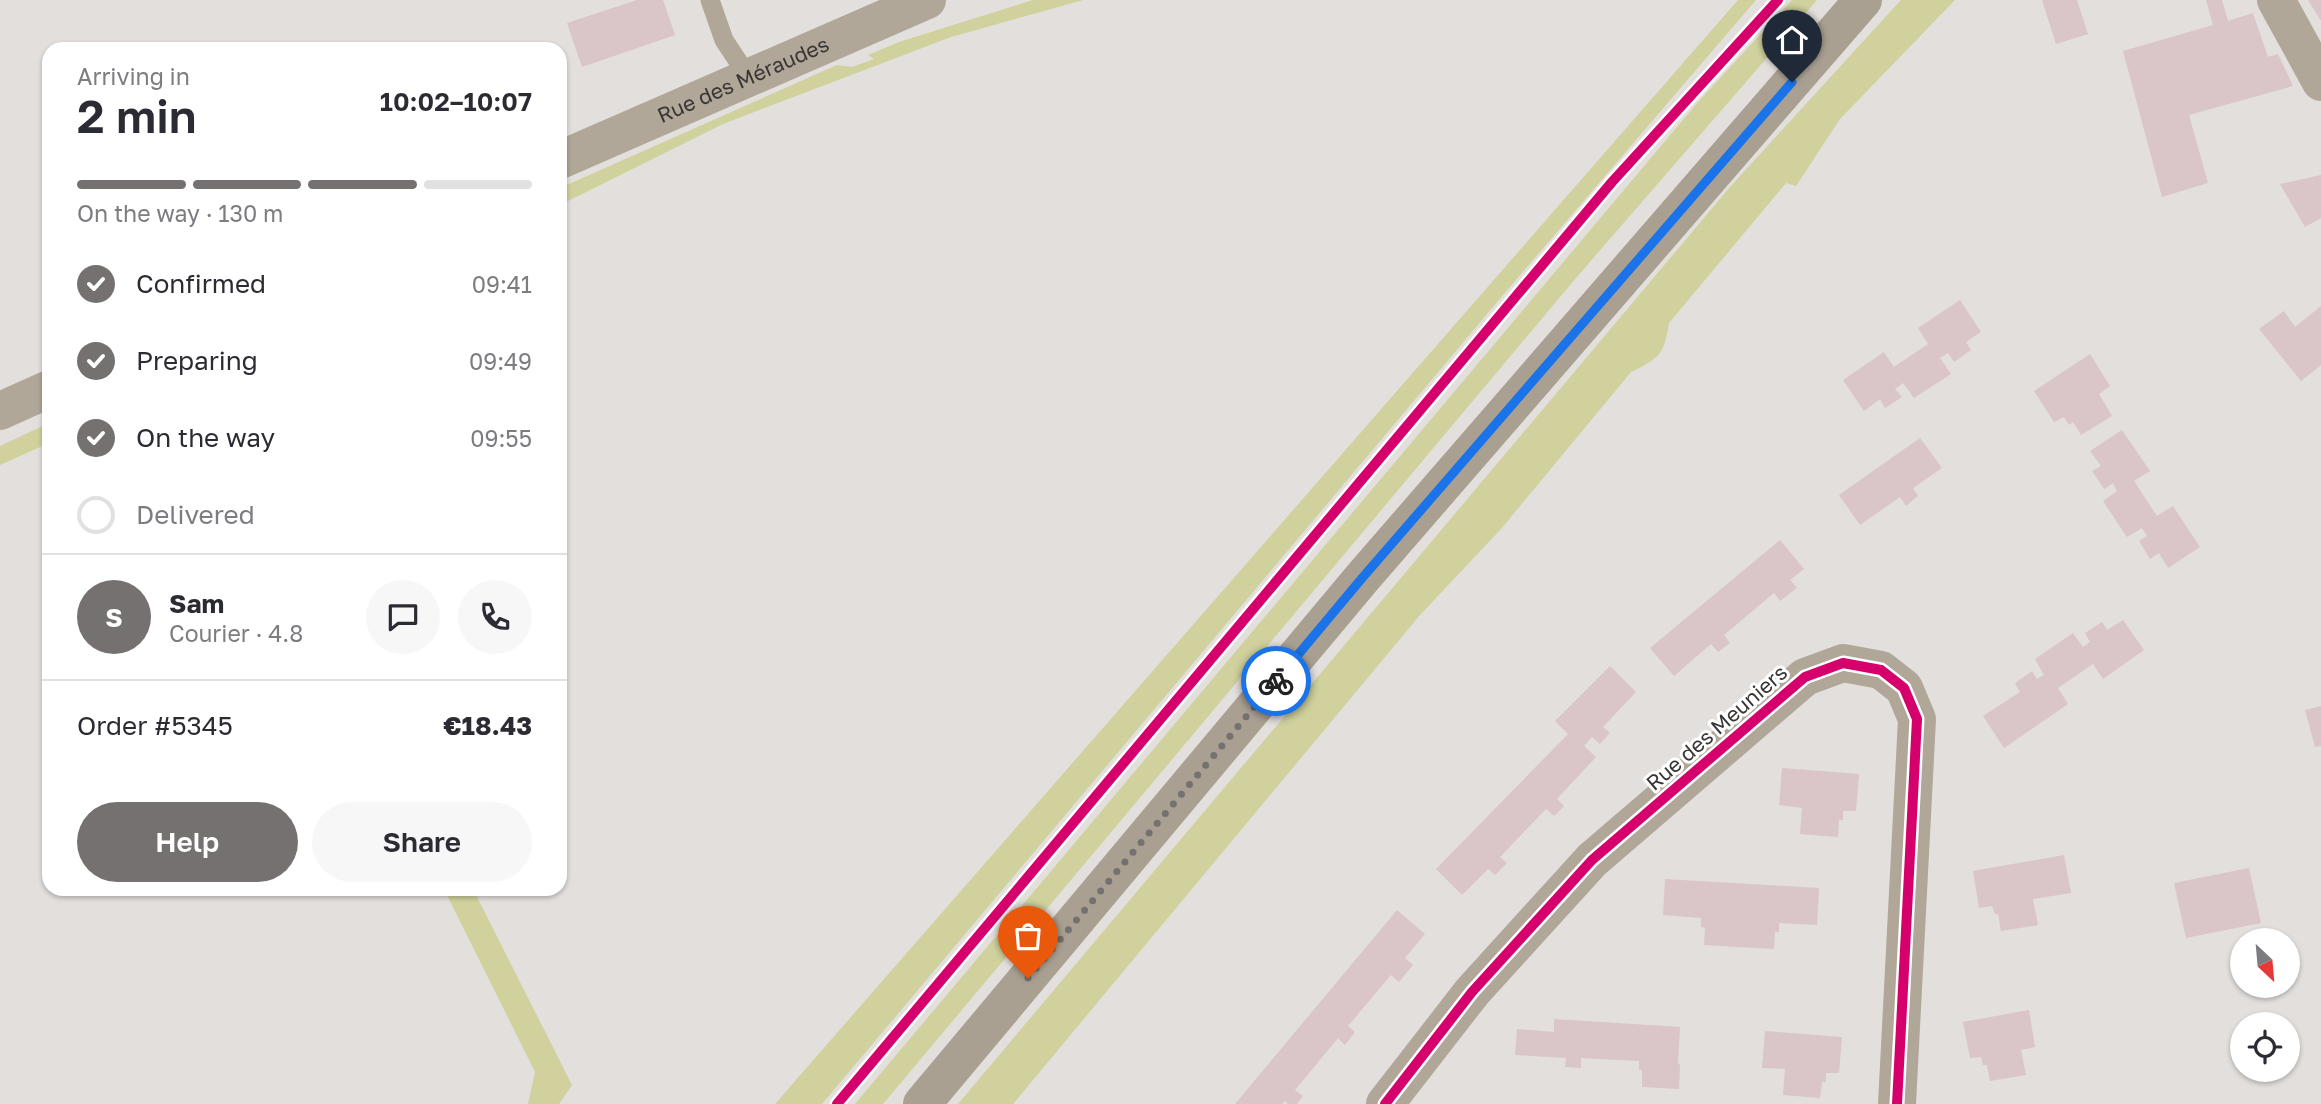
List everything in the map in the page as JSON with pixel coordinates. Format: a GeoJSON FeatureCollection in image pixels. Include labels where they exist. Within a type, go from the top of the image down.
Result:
{"type":"FeatureCollection","features":[{"type":"Feature","properties":{"kind":"main road"},"geometry":{"type":"LineString","coordinates":[[922,1104],[1363,577],[1863,0]]}},
{"type":"Feature","properties":{"kind":"street","name":"Rue des Méraudes"},"geometry":{"type":"LineString","coordinates":[[567,157],[928,0]]}},
{"type":"Feature","properties":{"kind":"street"},"geometry":{"type":"LineString","coordinates":[[2276,0],[2321,82]]}},
{"type":"Feature","properties":{"kind":"street"},"geometry":{"type":"LineString","coordinates":[[0,411],[42,391]]}},
{"type":"Feature","properties":{"kind":"street","name":"Rue des Meuniers"},"geometry":{"type":"LineString","coordinates":[[1385,1104],[1472,992],[1592,860],[1805,677],[1843,663],[1881,670],[1904,688],[1917,719],[1897,1104]]}},
{"type":"Feature","properties":{"kind":"lane"},"geometry":{"type":"LineString","coordinates":[[710,0],[724,40],[749,78]]}},
{"type":"Feature","properties":{"kind":"green space"},"geometry":{"type":"Polygon","coordinates":[[[1033,0],[1083,0],[951,37],[723,124],[567,202],[567,185],[837,65],[852,67],[874,59],[868,55],[899,42],[1033,0]]]}},
{"type":"Feature","properties":{"kind":"green space"},"geometry":{"type":"Polygon","coordinates":[[[1738,0],[1756,0],[1503,295],[822,1104],[775,1104],[1738,0]]]}},
{"type":"Feature","properties":{"kind":"green space"},"geometry":{"type":"Polygon","coordinates":[[[1792,0],[1817,0],[1576,278],[883,1104],[855,1104],[1698,102],[1792,0]]]}},
{"type":"Feature","properties":{"kind":"green space"},"geometry":{"type":"Polygon","coordinates":[[[1901,0],[1955,0],[1840,119],[1796,186],[1786,183],[1669,323],[1659,354],[1631,372],[1501,529],[1420,615],[1013,1104],[958,1104],[1730,187],[1901,0]]]}},
{"type":"Feature","properties":{"kind":"green space"},"geometry":{"type":"Polygon","coordinates":[[[42,426],[42,446],[0,465],[0,446],[42,426]]]}},
{"type":"Feature","properties":{"kind":"green space"},"geometry":{"type":"Polygon","coordinates":[[[447,896],[477,896],[572,1085],[559,1104],[528,1104],[535,1072],[447,896]]]}},
{"type":"Feature","properties":{"kind":"building"},"geometry":{"type":"Polygon","coordinates":[[[637,0],[663,0],[675,35],[582,67],[567,23],[637,0]]]}},
{"type":"Feature","properties":{"kind":"building"},"geometry":{"type":"Polygon","coordinates":[[[2042,0],[2077,0],[2088,34],[2056,44],[2042,0]]]}},
{"type":"Feature","properties":{"kind":"building"},"geometry":{"type":"Polygon","coordinates":[[[2206,0],[2222,0],[2228,21],[2253,13],[2268,57],[2278,54],[2293,86],[2189,115],[2208,183],[2162,197],[2123,51],[2213,25],[2206,0]]]}},
{"type":"Feature","properties":{"kind":"building"},"geometry":{"type":"Polygon","coordinates":[[[2308,0],[2321,0],[2321,21],[2308,0]]]}},
{"type":"Feature","properties":{"kind":"building"},"geometry":{"type":"Polygon","coordinates":[[[2321,175],[2321,218],[2305,227],[2280,184],[2321,175]]]}},
{"type":"Feature","properties":{"kind":"building"},"geometry":{"type":"Polygon","coordinates":[[[1960,300],[1981,332],[1966,342],[1971,350],[1954,362],[1948,353],[1940,358],[1951,374],[1914,398],[1903,383],[1895,389],[1902,397],[1885,408],[1880,399],[1864,411],[1843,380],[1884,352],[1894,367],[1928,344],[1918,328],[1960,300]]]}},
{"type":"Feature","properties":{"kind":"building"},"geometry":{"type":"Polygon","coordinates":[[[2321,306],[2321,365],[2301,381],[2259,329],[2284,311],[2295,327],[2321,306]]]}},
{"type":"Feature","properties":{"kind":"building"},"geometry":{"type":"Polygon","coordinates":[[[2090,354],[2110,386],[2099,394],[2112,416],[2081,435],[2073,422],[2069,425],[2064,417],[2054,422],[2034,391],[2090,354]]]}},
{"type":"Feature","properties":{"kind":"building"},"geometry":{"type":"Polygon","coordinates":[[[2122,430],[2150,471],[2134,481],[2157,516],[2173,506],[2200,547],[2168,568],[2159,553],[2150,559],[2139,541],[2147,536],[2142,528],[2127,537],[2103,501],[2117,491],[2113,483],[2104,489],[2092,471],[2101,466],[2090,451],[2122,430]]]}},
{"type":"Feature","properties":{"kind":"building"},"geometry":{"type":"Polygon","coordinates":[[[1920,438],[1942,468],[1913,488],[1918,496],[1906,506],[1900,497],[1860,525],[1839,495],[1920,438]]]}},
{"type":"Feature","properties":{"kind":"building"},"geometry":{"type":"Polygon","coordinates":[[[1780,540],[1804,569],[1790,580],[1797,588],[1780,601],[1774,593],[1724,635],[1730,643],[1718,652],[1711,644],[1674,676],[1650,648],[1780,540]]]}},
{"type":"Feature","properties":{"kind":"building"},"geometry":{"type":"Polygon","coordinates":[[[2123,620],[2144,650],[2103,679],[2093,664],[2058,688],[2068,704],[2004,748],[1983,716],[2020,692],[2015,683],[2032,671],[2037,679],[2044,675],[2035,659],[2073,633],[2083,647],[2090,642],[2085,633],[2102,622],[2107,630],[2123,620]]]}},
{"type":"Feature","properties":{"kind":"building"},"geometry":{"type":"Polygon","coordinates":[[[1610,666],[1636,692],[1603,727],[1610,733],[1600,744],[1592,737],[1584,746],[1596,757],[1557,799],[1564,806],[1554,816],[1546,809],[1500,857],[1507,863],[1495,875],[1488,869],[1462,895],[1436,869],[1568,734],[1555,721],[1610,666]]]}},
{"type":"Feature","properties":{"kind":"building"},"geometry":{"type":"Polygon","coordinates":[[[2321,706],[2321,746],[2315,747],[2305,710],[2321,706]]]}},
{"type":"Feature","properties":{"kind":"building"},"geometry":{"type":"Polygon","coordinates":[[[1782,768],[1859,774],[1856,811],[1843,811],[1843,820],[1839,820],[1838,837],[1800,834],[1802,808],[1779,805],[1782,768]]]}},
{"type":"Feature","properties":{"kind":"building"},"geometry":{"type":"Polygon","coordinates":[[[2064,855],[2071,893],[2033,899],[2038,925],[2001,931],[1998,914],[1995,914],[1992,906],[1979,908],[1973,871],[2064,855]]]}},
{"type":"Feature","properties":{"kind":"building"},"geometry":{"type":"Polygon","coordinates":[[[2249,868],[2261,923],[2186,938],[2174,883],[2249,868]]]}},
{"type":"Feature","properties":{"kind":"building"},"geometry":{"type":"Polygon","coordinates":[[[1665,879],[1819,888],[1817,925],[1779,923],[1779,932],[1775,932],[1774,949],[1704,945],[1705,928],[1701,927],[1701,918],[1663,915],[1665,879]]]}},
{"type":"Feature","properties":{"kind":"building"},"geometry":{"type":"Polygon","coordinates":[[[1397,910],[1425,934],[1405,958],[1413,965],[1399,982],[1391,975],[1348,1026],[1355,1032],[1345,1045],[1338,1038],[1295,1090],[1303,1096],[1297,1104],[1288,1104],[1285,1101],[1282,1104],[1235,1104],[1397,910]]]}},
{"type":"Feature","properties":{"kind":"building"},"geometry":{"type":"Polygon","coordinates":[[[2029,1010],[2035,1047],[2021,1050],[2026,1075],[1990,1081],[1987,1065],[1983,1065],[1981,1057],[1970,1058],[1963,1022],[2029,1010]]]}},
{"type":"Feature","properties":{"kind":"building"},"geometry":{"type":"Polygon","coordinates":[[[1554,1019],[1680,1027],[1679,1089],[1642,1087],[1639,1061],[1581,1058],[1581,1068],[1565,1067],[1566,1058],[1515,1055],[1517,1029],[1554,1032],[1554,1019]]]}},
{"type":"Feature","properties":{"kind":"building"},"geometry":{"type":"Polygon","coordinates":[[[1765,1031],[1842,1037],[1839,1073],[1826,1073],[1826,1082],[1822,1082],[1820,1098],[1783,1095],[1785,1069],[1762,1068],[1765,1031]]]}},
{"type":"Feature","properties":{"kind":"cycle path"},"geometry":{"type":"LineString","coordinates":[[837,1104],[1612,182],[1778,0]]}},
{"type":"Feature","properties":{"kind":"cycle path"},"geometry":{"type":"LineString","coordinates":[[1385,1104],[1472,992],[1592,860],[1805,677],[1843,663],[1881,670],[1904,688],[1917,719],[1897,1104]]}},
{"type":"Feature","properties":{"kind":"way so far"},"geometry":{"type":"LineString","coordinates":[[1028,978],[1276,681]]}},
{"type":"Feature","properties":{"kind":"route"},"geometry":{"type":"LineString","coordinates":[[1276,681],[1792,82]]}}]}
